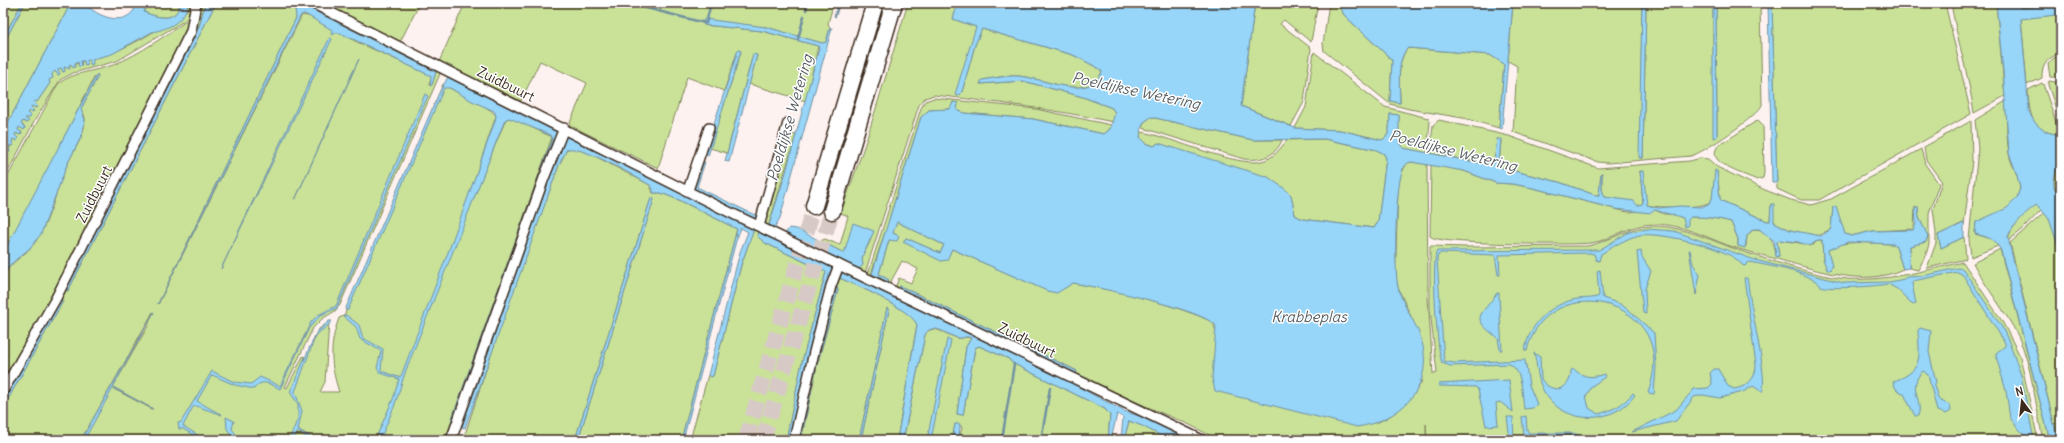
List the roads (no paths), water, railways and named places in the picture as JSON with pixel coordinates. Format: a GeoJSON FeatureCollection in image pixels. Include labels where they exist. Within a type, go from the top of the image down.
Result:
{"type":"FeatureCollection","features":[{"type":"Feature","properties":{"kind":"highway"},"geometry":{"type":"LineString","coordinates":[[814,206],[875,3]]}},
{"type":"Feature","properties":{"kind":"highway"},"geometry":{"type":"LineString","coordinates":[[832,211],[894,3]]}},
{"type":"Feature","properties":{"kind":"street","name":"Zuidbuurt"},"geometry":{"type":"LineString","coordinates":[[3,391],[59,293],[191,31],[196,3]]}},
{"type":"Feature","properties":{"kind":"street","name":"Zuidbuurt"},"geometry":{"type":"LineString","coordinates":[[312,3],[839,265],[1202,440]]}},
{"type":"Feature","properties":{"kind":"street"},"geometry":{"type":"LineString","coordinates":[[760,226],[788,123]]}},
{"type":"Feature","properties":{"kind":"street"},"geometry":{"type":"LineString","coordinates":[[450,440],[564,128]]}},
{"type":"Feature","properties":{"kind":"street"},"geometry":{"type":"LineString","coordinates":[[688,190],[709,128]]}},
{"type":"Feature","properties":{"kind":"street"},"geometry":{"type":"LineString","coordinates":[[794,440],[814,352],[839,265]]}},
{"type":"Feature","properties":{"kind":"water"},"geometry":{"type":"Polygon","coordinates":[[[22,3],[25,3],[3,44],[3,38],[22,3]]]}},
{"type":"Feature","properties":{"kind":"water"},"geometry":{"type":"Polygon","coordinates":[[[71,3],[84,3],[106,17],[119,19],[130,15],[137,3],[148,3],[144,12],[155,16],[166,17],[175,14],[180,3],[188,3],[184,15],[170,26],[152,32],[112,54],[93,59],[93,64],[91,65],[89,60],[87,60],[88,65],[85,66],[84,61],[81,61],[82,66],[79,67],[78,62],[75,63],[75,67],[73,68],[71,64],[69,65],[70,69],[64,67],[65,71],[63,72],[61,68],[58,69],[60,74],[58,75],[55,71],[52,74],[53,78],[49,80],[50,83],[37,102],[34,102],[37,106],[36,108],[32,106],[31,108],[34,111],[32,113],[29,111],[27,113],[31,116],[30,118],[25,118],[29,121],[27,123],[23,121],[21,124],[25,127],[24,130],[19,127],[18,130],[22,132],[20,135],[16,133],[15,135],[18,138],[17,141],[13,139],[12,142],[14,146],[10,145],[10,152],[7,151],[7,157],[3,159],[3,132],[71,3]]]}},
{"type":"Feature","properties":{"kind":"water"},"geometry":{"type":"Polygon","coordinates":[[[205,3],[216,3],[68,291],[66,290],[192,42],[200,24],[205,3]]]}},
{"type":"Feature","properties":{"kind":"water"},"geometry":{"type":"Polygon","coordinates":[[[280,3],[299,3],[436,72],[432,85],[430,86],[431,76],[340,33],[335,33],[333,35],[331,34],[332,30],[305,14],[301,15],[158,304],[296,18],[295,9],[280,3]]]}},
{"type":"Feature","properties":{"kind":"water","name":"Krabbeplas"},"geometry":{"type":"Polygon","coordinates":[[[958,3],[1255,3],[1241,106],[1295,128],[1340,130],[1382,140],[1388,133],[1390,114],[1399,115],[1399,139],[1403,148],[1490,165],[1494,163],[1497,139],[1501,139],[1499,165],[1502,168],[1559,182],[1595,195],[1599,195],[1602,173],[1602,190],[1605,197],[1634,201],[1638,206],[1643,203],[1640,171],[1643,171],[1647,205],[1658,208],[1680,206],[1701,207],[1708,204],[1712,199],[1715,170],[1717,171],[1720,199],[1722,201],[1767,221],[1770,221],[1771,204],[1774,204],[1774,222],[1790,230],[1821,236],[1831,229],[1833,207],[1836,206],[1845,234],[1851,236],[1873,231],[1913,230],[1916,224],[1915,207],[1918,207],[1919,218],[1928,236],[1926,242],[1910,246],[1909,268],[1903,269],[1894,244],[1848,242],[1828,250],[1832,266],[1830,270],[1827,270],[1823,259],[1822,240],[1818,240],[1810,246],[1798,242],[1779,240],[1777,242],[1779,256],[1776,257],[1774,241],[1759,229],[1753,229],[1747,236],[1745,248],[1738,246],[1738,239],[1731,222],[1711,218],[1691,217],[1688,220],[1688,226],[1685,227],[1683,218],[1655,210],[1651,213],[1615,209],[1533,188],[1496,183],[1464,171],[1411,162],[1404,167],[1401,175],[1397,206],[1396,263],[1400,295],[1418,331],[1423,346],[1424,362],[1422,377],[1417,390],[1409,401],[1398,411],[1372,424],[1357,427],[1215,391],[1212,378],[1216,326],[1208,320],[1172,306],[1126,294],[1073,283],[1057,293],[1047,291],[952,249],[947,260],[941,261],[903,242],[906,238],[940,253],[944,245],[897,222],[893,233],[899,236],[897,241],[889,240],[879,274],[889,280],[889,282],[872,274],[921,117],[929,110],[950,109],[953,102],[958,103],[957,110],[964,113],[1033,119],[1104,134],[1110,129],[1115,113],[1112,108],[1083,97],[1023,81],[980,84],[982,80],[1020,76],[1078,87],[1088,85],[1096,81],[1102,72],[1100,69],[1073,55],[982,29],[975,45],[962,92],[957,96],[955,94],[976,27],[953,19],[958,3]],[[1151,117],[1143,123],[1140,137],[1146,143],[1154,146],[1158,143],[1268,177],[1291,195],[1295,215],[1302,219],[1374,228],[1378,222],[1386,158],[1384,154],[1377,150],[1324,139],[1253,140],[1151,117]]]}},
{"type":"Feature","properties":{"kind":"water"},"geometry":{"type":"Polygon","coordinates":[[[1336,3],[1513,3],[1502,129],[1499,128],[1504,64],[1490,55],[1408,48],[1404,53],[1400,66],[1400,103],[1390,101],[1392,60],[1345,16],[1336,3]]]}},
{"type":"Feature","properties":{"kind":"water"},"geometry":{"type":"Polygon","coordinates":[[[1642,3],[1646,3],[1643,158],[1639,158],[1642,3]]]}},
{"type":"Feature","properties":{"kind":"water"},"geometry":{"type":"Polygon","coordinates":[[[1713,3],[1716,3],[1717,137],[1713,138],[1713,3]]]}},
{"type":"Feature","properties":{"kind":"water"},"geometry":{"type":"Polygon","coordinates":[[[1768,3],[1772,3],[1777,183],[1772,183],[1768,3]]]}},
{"type":"Feature","properties":{"kind":"water"},"geometry":{"type":"Polygon","coordinates":[[[1996,3],[2019,3],[2021,8],[2061,4],[2061,32],[2059,18],[2056,15],[2021,19],[2029,111],[2037,125],[2045,131],[2061,134],[2061,156],[2055,176],[2054,187],[2056,192],[2061,196],[2061,254],[2049,219],[2037,205],[2020,220],[2009,234],[2008,238],[2058,440],[2050,440],[2001,251],[1991,239],[1975,234],[1976,222],[2007,208],[2017,198],[2020,188],[2009,153],[1996,3]]]}},
{"type":"Feature","properties":{"kind":"water"},"geometry":{"type":"Polygon","coordinates":[[[704,19],[766,27],[822,43],[826,42],[830,28],[832,28],[780,218],[775,227],[769,225],[786,172],[819,48],[818,46],[762,31],[704,25],[704,19]]]}},
{"type":"Feature","properties":{"kind":"water"},"geometry":{"type":"Polygon","coordinates":[[[330,37],[332,39],[221,269],[330,37]]]}},
{"type":"Feature","properties":{"kind":"water"},"geometry":{"type":"Polygon","coordinates":[[[738,50],[741,51],[708,156],[704,154],[738,50]]]}},
{"type":"Feature","properties":{"kind":"water"},"geometry":{"type":"Polygon","coordinates":[[[753,54],[757,55],[729,162],[725,161],[753,54]]]}},
{"type":"Feature","properties":{"kind":"water"},"geometry":{"type":"Polygon","coordinates":[[[359,59],[295,200],[350,78],[359,59]]]}},
{"type":"Feature","properties":{"kind":"water"},"geometry":{"type":"Polygon","coordinates":[[[97,74],[98,76],[81,109],[85,120],[81,137],[67,165],[41,234],[30,248],[11,264],[3,276],[3,253],[97,74]]]}},
{"type":"Feature","properties":{"kind":"water"},"geometry":{"type":"Polygon","coordinates":[[[448,77],[597,152],[607,155],[743,225],[754,229],[741,265],[713,376],[711,377],[708,375],[740,252],[748,232],[741,228],[736,241],[683,440],[681,440],[737,229],[679,200],[661,193],[653,193],[653,189],[650,185],[608,162],[575,149],[567,149],[559,165],[465,428],[462,427],[549,179],[563,145],[563,141],[557,138],[554,139],[548,154],[452,422],[451,421],[552,139],[550,135],[509,118],[505,120],[406,370],[394,407],[380,440],[375,440],[393,399],[399,379],[380,373],[377,368],[381,351],[360,339],[356,327],[343,316],[346,315],[359,325],[363,338],[383,349],[381,371],[398,377],[401,376],[450,247],[495,121],[496,116],[494,111],[472,101],[450,88],[444,88],[348,310],[345,310],[439,93],[448,77]]]}},
{"type":"Feature","properties":{"kind":"water"},"geometry":{"type":"Polygon","coordinates":[[[425,94],[428,96],[337,308],[321,315],[309,328],[280,389],[263,383],[254,389],[235,385],[212,375],[197,401],[222,415],[196,406],[193,407],[183,426],[206,440],[202,440],[183,429],[179,429],[178,423],[181,422],[212,371],[234,382],[251,384],[260,377],[280,386],[311,322],[318,315],[336,306],[425,94]]]}},
{"type":"Feature","properties":{"kind":"water"},"geometry":{"type":"Polygon","coordinates":[[[701,162],[705,162],[697,187],[759,217],[757,220],[692,187],[701,162]]]}},
{"type":"Feature","properties":{"kind":"water"},"geometry":{"type":"Polygon","coordinates":[[[651,198],[654,199],[578,440],[575,440],[651,198]]]}},
{"type":"Feature","properties":{"kind":"water"},"geometry":{"type":"Polygon","coordinates":[[[853,223],[874,231],[862,258],[863,265],[859,269],[785,234],[789,228],[797,229],[844,253],[853,223]]]}},
{"type":"Feature","properties":{"kind":"water"},"geometry":{"type":"Polygon","coordinates":[[[1964,223],[1964,237],[1941,248],[1938,235],[1964,223]]]}},
{"type":"Feature","properties":{"kind":"water"},"geometry":{"type":"Polygon","coordinates":[[[1647,229],[1674,231],[1755,260],[1844,283],[1890,282],[1904,279],[1906,277],[1923,276],[1958,268],[1963,269],[2002,327],[2009,342],[2021,375],[2034,440],[2028,440],[2010,418],[2006,391],[1996,356],[1996,353],[2005,346],[2005,343],[1963,275],[1958,272],[1913,281],[1912,283],[1916,304],[1913,305],[1897,289],[1888,284],[1833,288],[1825,287],[1819,285],[1817,282],[1802,274],[1793,271],[1749,262],[1745,266],[1736,259],[1711,247],[1695,242],[1663,236],[1640,235],[1630,238],[1601,254],[1599,261],[1596,260],[1594,254],[1589,253],[1499,255],[1500,275],[1498,275],[1495,255],[1441,253],[1438,255],[1437,259],[1444,361],[1454,363],[1525,360],[1529,385],[1537,404],[1533,408],[1524,409],[1519,377],[1514,367],[1509,364],[1450,366],[1442,363],[1438,342],[1435,306],[1435,258],[1437,251],[1599,250],[1629,232],[1647,229]]]}},
{"type":"Feature","properties":{"kind":"water"},"geometry":{"type":"Polygon","coordinates":[[[758,231],[832,268],[790,440],[786,440],[802,362],[826,272],[765,243],[757,236],[758,231]]]}},
{"type":"Feature","properties":{"kind":"water"},"geometry":{"type":"Polygon","coordinates":[[[1689,250],[1693,264],[1700,275],[1696,295],[1689,250]]]}},
{"type":"Feature","properties":{"kind":"water"},"geometry":{"type":"Polygon","coordinates":[[[1641,251],[1642,257],[1651,271],[1645,289],[1646,314],[1643,313],[1637,252],[1641,251]]]}},
{"type":"Feature","properties":{"kind":"water"},"geometry":{"type":"Polygon","coordinates":[[[1600,270],[1603,298],[1620,304],[1654,333],[1656,368],[1654,394],[1648,393],[1653,376],[1654,359],[1652,347],[1647,334],[1639,323],[1618,308],[1592,302],[1578,303],[1560,308],[1547,316],[1540,324],[1531,339],[1527,351],[1525,351],[1531,332],[1536,324],[1550,310],[1568,301],[1599,296],[1597,271],[1600,270]]]}},
{"type":"Feature","properties":{"kind":"water"},"geometry":{"type":"Polygon","coordinates":[[[842,272],[941,320],[999,345],[1124,411],[1139,416],[1193,440],[1169,440],[1129,421],[1124,440],[1121,440],[1123,417],[1117,414],[1111,440],[1108,440],[1110,415],[1105,409],[1012,363],[1009,359],[979,346],[975,348],[963,415],[957,414],[966,347],[971,338],[959,338],[941,330],[932,329],[925,335],[903,440],[897,440],[917,325],[905,312],[894,305],[839,278],[842,272]]]}},
{"type":"Feature","properties":{"kind":"water"},"geometry":{"type":"Polygon","coordinates":[[[1744,278],[1747,278],[1748,282],[1761,357],[1763,372],[1762,392],[1753,386],[1743,392],[1720,398],[1703,395],[1694,397],[1676,421],[1632,432],[1676,410],[1694,389],[1708,388],[1712,384],[1710,373],[1714,369],[1718,369],[1728,386],[1734,389],[1750,382],[1756,370],[1756,365],[1744,278]]]}},
{"type":"Feature","properties":{"kind":"water"},"geometry":{"type":"Polygon","coordinates":[[[900,286],[1077,371],[1076,374],[898,288],[900,286]]]}},
{"type":"Feature","properties":{"kind":"water"},"geometry":{"type":"Polygon","coordinates":[[[837,287],[838,290],[817,365],[801,440],[798,440],[817,356],[837,287]]]}},
{"type":"Feature","properties":{"kind":"water"},"geometry":{"type":"Polygon","coordinates":[[[1497,293],[1499,293],[1502,350],[1500,350],[1498,338],[1483,325],[1480,320],[1482,312],[1497,293]]]}},
{"type":"Feature","properties":{"kind":"water"},"geometry":{"type":"Polygon","coordinates":[[[61,300],[63,301],[3,408],[3,402],[61,300]]]}},
{"type":"Feature","properties":{"kind":"water"},"geometry":{"type":"Polygon","coordinates":[[[887,308],[889,310],[861,440],[859,440],[887,308]]]}},
{"type":"Feature","properties":{"kind":"water"},"geometry":{"type":"Polygon","coordinates":[[[154,312],[113,387],[153,409],[113,388],[84,440],[81,440],[154,312]]]}},
{"type":"Feature","properties":{"kind":"water"},"geometry":{"type":"Polygon","coordinates":[[[329,321],[332,321],[315,337],[295,392],[302,411],[298,430],[316,440],[312,440],[298,432],[292,440],[289,440],[298,418],[298,404],[290,392],[316,333],[329,321]]]}},
{"type":"Feature","properties":{"kind":"water"},"geometry":{"type":"Polygon","coordinates":[[[1920,328],[1931,331],[1929,352],[1936,382],[1934,386],[1939,400],[1950,405],[1951,411],[1946,414],[1937,411],[1928,375],[1923,371],[1918,377],[1916,383],[1919,404],[1918,416],[1915,416],[1904,394],[1896,389],[1893,382],[1907,375],[1916,366],[1919,355],[1918,330],[1920,328]]]}},
{"type":"Feature","properties":{"kind":"water"},"geometry":{"type":"Polygon","coordinates":[[[947,339],[951,340],[931,440],[927,440],[947,339]]]}},
{"type":"Feature","properties":{"kind":"water"},"geometry":{"type":"Polygon","coordinates":[[[1534,353],[1540,357],[1541,379],[1545,384],[1555,389],[1568,383],[1571,370],[1574,369],[1585,376],[1604,374],[1605,377],[1592,386],[1586,396],[1589,408],[1598,414],[1617,406],[1633,393],[1635,395],[1626,405],[1615,412],[1603,416],[1590,418],[1566,412],[1555,405],[1543,390],[1540,384],[1534,353]]]}},
{"type":"Feature","properties":{"kind":"water"},"geometry":{"type":"Polygon","coordinates":[[[1509,380],[1513,412],[1500,402],[1496,403],[1498,425],[1486,426],[1476,387],[1439,386],[1438,384],[1509,380]]]}},
{"type":"Feature","properties":{"kind":"water"},"geometry":{"type":"Polygon","coordinates":[[[1526,416],[1527,430],[1529,433],[1573,433],[1579,435],[1579,440],[1572,435],[1524,435],[1522,417],[1526,416]]]}},
{"type":"Feature","properties":{"kind":"water"},"geometry":{"type":"Polygon","coordinates":[[[226,417],[234,421],[232,429],[239,438],[238,440],[235,440],[227,429],[226,417]]]}},
{"type":"Feature","properties":{"kind":"water"},"geometry":{"type":"Polygon","coordinates":[[[1507,417],[1513,417],[1514,440],[1510,440],[1507,417]]]}},
{"type":"Feature","properties":{"kind":"water"},"geometry":{"type":"Polygon","coordinates":[[[955,424],[960,424],[959,440],[952,440],[955,424]]]}},
{"type":"Feature","properties":{"kind":"waterway","name":"Poeldijkse Wetering"},"geometry":{"type":"LineString","coordinates":[[627,3],[705,23]]}},
{"type":"Feature","properties":{"kind":"waterway"},"geometry":{"type":"LineString","coordinates":[[706,23],[711,3]]}},
{"type":"Feature","properties":{"kind":"waterway"},"geometry":{"type":"LineString","coordinates":[[806,10],[808,3]]}},
{"type":"Feature","properties":{"kind":"waterway"},"geometry":{"type":"LineString","coordinates":[[835,16],[839,3]]}},
{"type":"Feature","properties":{"kind":"waterway"},"geometry":{"type":"LineString","coordinates":[[798,39],[804,16]]}},
{"type":"Feature","properties":{"kind":"waterway"},"geometry":{"type":"LineString","coordinates":[[1002,440],[1014,364]]}},
{"type":"Feature","properties":{"kind":"waterway"},"geometry":{"type":"LineString","coordinates":[[1041,440],[1050,388]]}},
{"type":"Feature","properties":{"kind":"tunnel"},"geometry":{"type":"LineString","coordinates":[[746,440],[814,206]]}},
{"type":"Feature","properties":{"kind":"tunnel"},"geometry":{"type":"LineString","coordinates":[[763,440],[832,211]]}}]}
